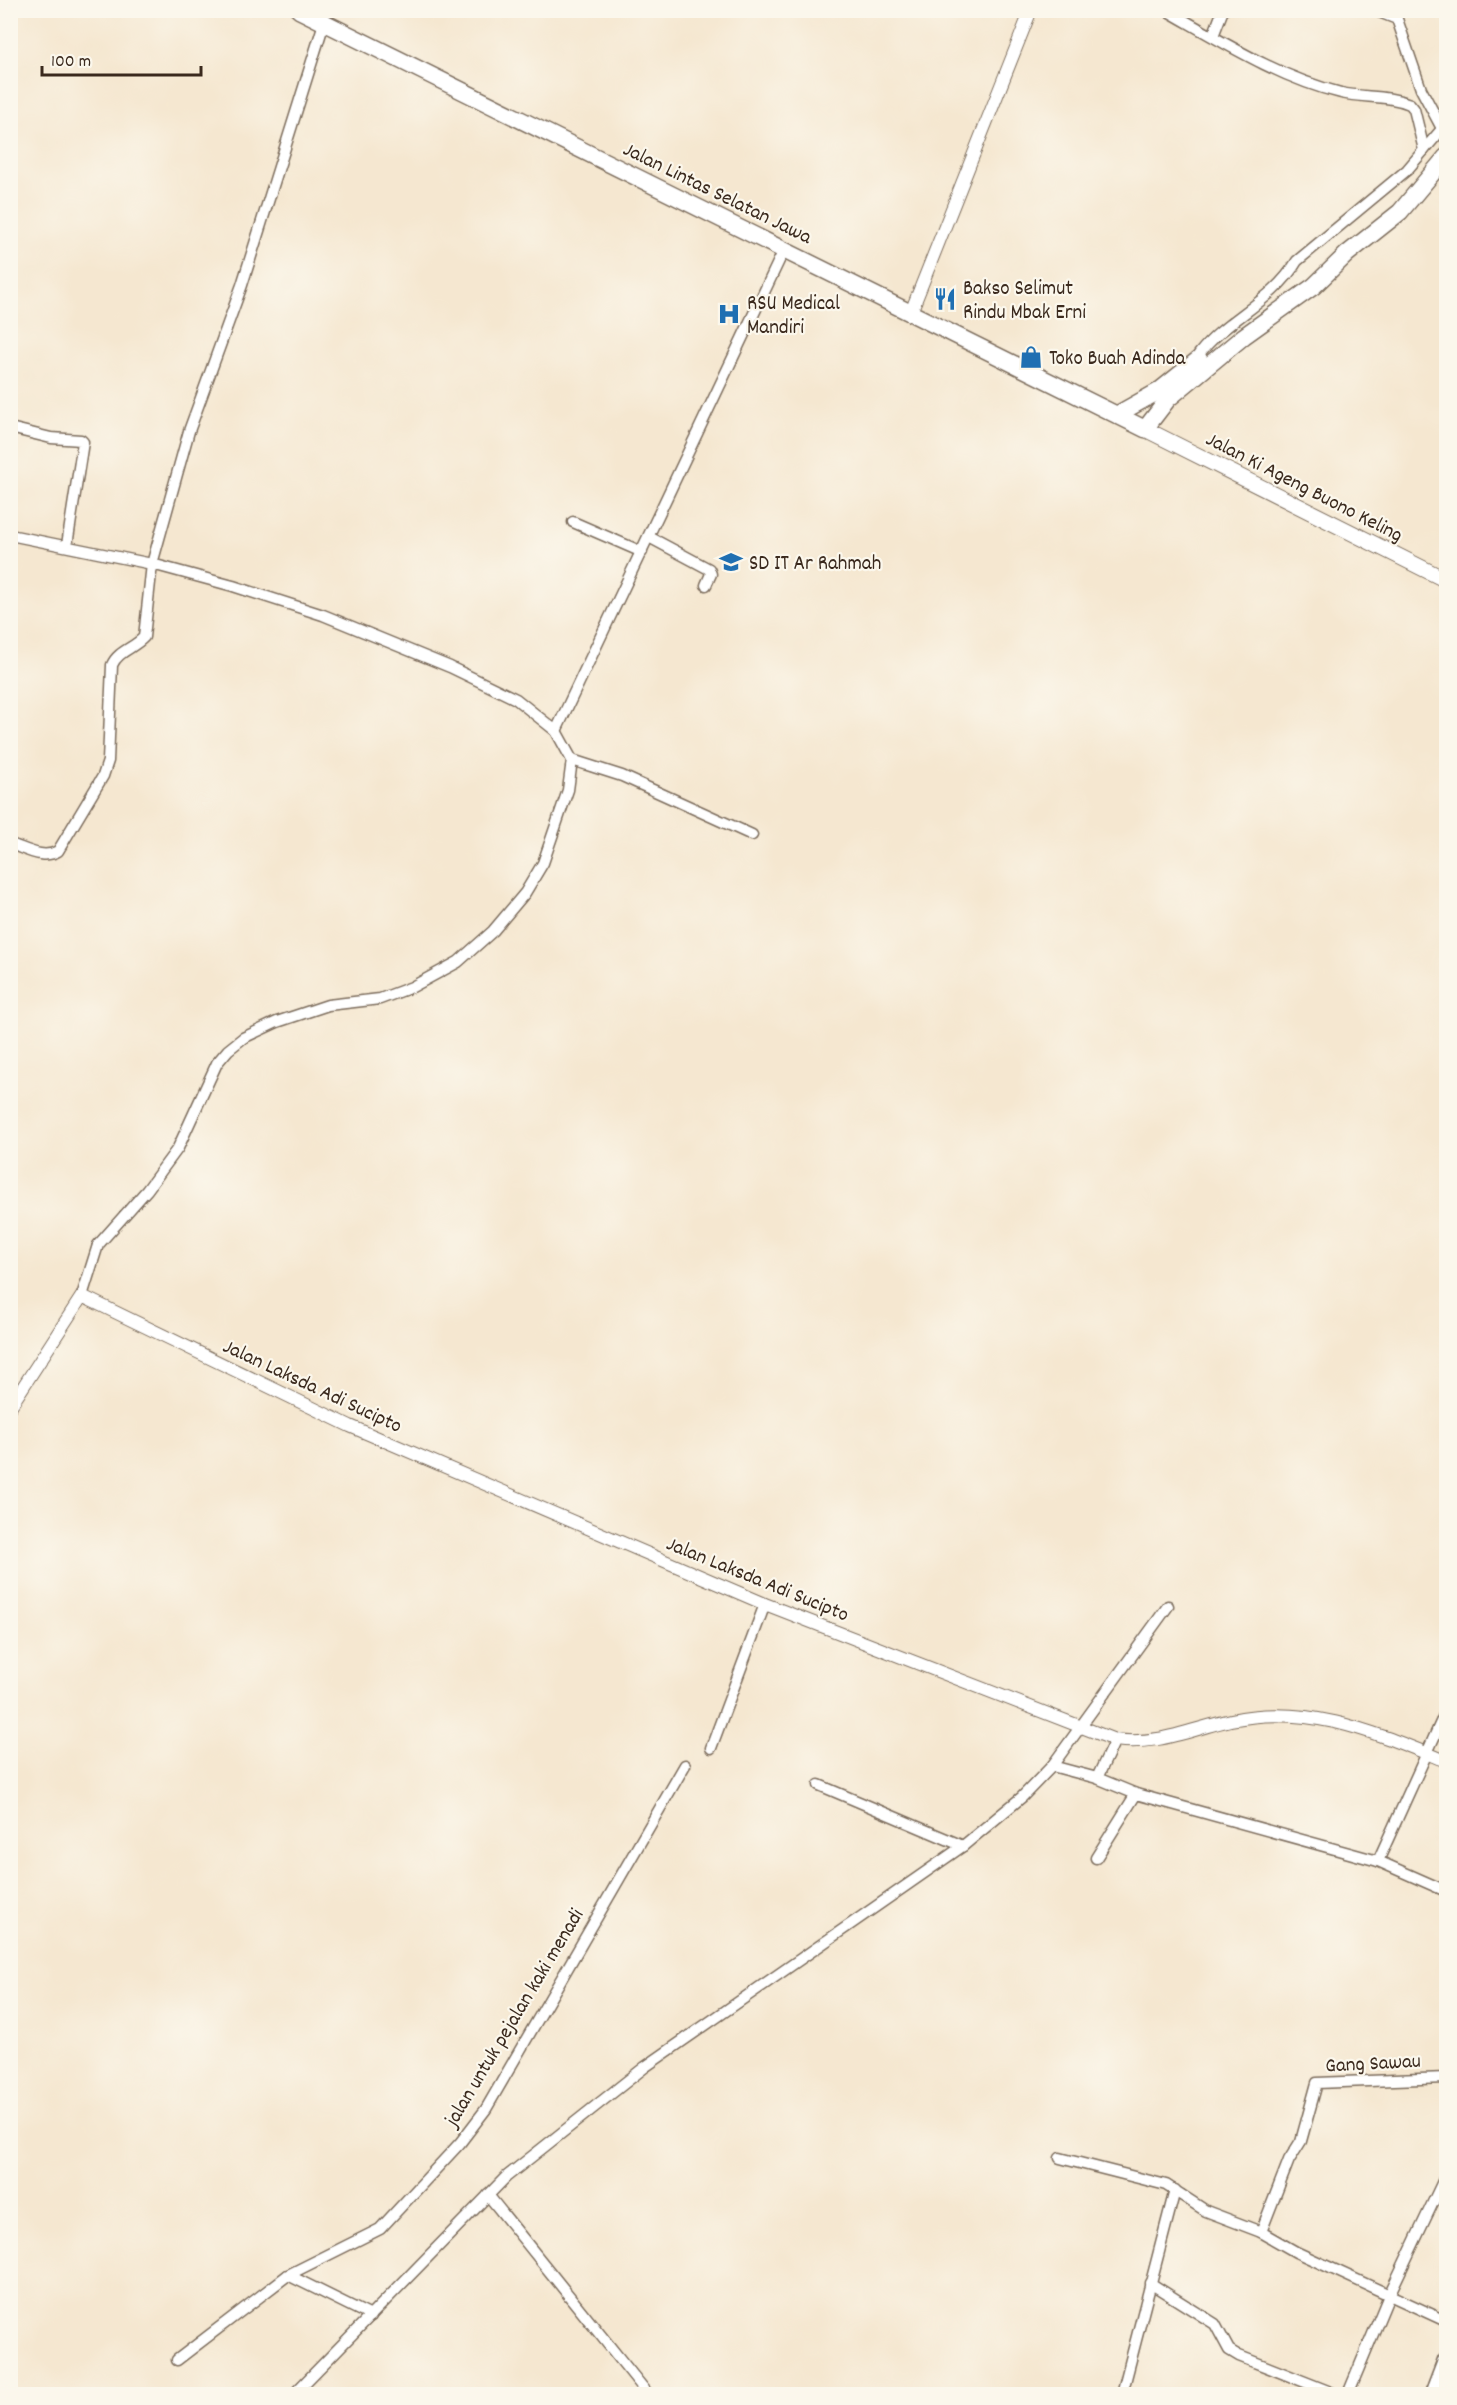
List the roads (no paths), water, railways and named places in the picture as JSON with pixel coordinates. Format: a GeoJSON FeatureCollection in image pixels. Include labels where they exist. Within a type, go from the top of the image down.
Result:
{"type":"FeatureCollection","features":[{"type":"Feature","properties":{"kind":"highway","name":"Jalan Lintas Selatan Jawa"},"geometry":{"type":"LineString","coordinates":[[299,10],[1145,429]]}},
{"type":"Feature","properties":{"kind":"highway"},"geometry":{"type":"LineString","coordinates":[[1118,414],[1203,363],[1310,278],[1343,258],[1400,212],[1446,157]]}},
{"type":"Feature","properties":{"kind":"highway"},"geometry":{"type":"LineString","coordinates":[[1145,429],[1168,399],[1203,363]]}},
{"type":"Feature","properties":{"kind":"highway"},"geometry":{"type":"LineString","coordinates":[[1433,2394],[1446,2360]]}},
{"type":"Feature","properties":{"kind":"main road","name":"Jalan Ki Ageng Buono Keling"},"geometry":{"type":"LineString","coordinates":[[1145,429],[1446,580]]}},
{"type":"Feature","properties":{"kind":"street"},"geometry":{"type":"LineString","coordinates":[[911,312],[1031,10]]}},
{"type":"Feature","properties":{"kind":"street"},"geometry":{"type":"LineString","coordinates":[[1166,10],[1264,64],[1342,93],[1410,104],[1414,109],[1424,150]]}},
{"type":"Feature","properties":{"kind":"street"},"geometry":{"type":"LineString","coordinates":[[1213,36],[1223,10]]}},
{"type":"Feature","properties":{"kind":"street"},"geometry":{"type":"LineString","coordinates":[[1203,363],[1199,354],[1211,340],[1263,301],[1289,275],[1297,261],[1407,170],[1444,132],[1421,89],[1396,19],[1374,10]]}},
{"type":"Feature","properties":{"kind":"street"},"geometry":{"type":"LineString","coordinates":[[10,844],[50,856],[58,850],[103,776],[108,761],[112,665],[115,658],[144,637],[152,564],[189,431],[242,285],[324,23]]}},
{"type":"Feature","properties":{"kind":"street"},"geometry":{"type":"LineString","coordinates":[[556,731],[784,250]]}},
{"type":"Feature","properties":{"kind":"street"},"geometry":{"type":"LineString","coordinates":[[10,428],[28,434],[83,442],[67,545]]}},
{"type":"Feature","properties":{"kind":"street"},"geometry":{"type":"LineString","coordinates":[[573,522],[642,552]]}},
{"type":"Feature","properties":{"kind":"street"},"geometry":{"type":"LineString","coordinates":[[10,535],[152,564],[233,586],[323,615],[450,667],[516,699],[556,731],[572,760],[568,790],[543,863],[525,893],[493,931],[458,962],[412,987],[380,999],[328,1005],[277,1022],[243,1038],[228,1050],[217,1063],[178,1148],[147,1190],[98,1245],[82,1296],[10,1407]]}},
{"type":"Feature","properties":{"kind":"street"},"geometry":{"type":"LineString","coordinates":[[649,537],[709,569],[711,574],[706,585]]}},
{"type":"Feature","properties":{"kind":"street"},"geometry":{"type":"LineString","coordinates":[[572,760],[622,776],[752,835]]}},
{"type":"Feature","properties":{"kind":"street","name":"Jalan Laksda Adi Sucipto"},"geometry":{"type":"LineString","coordinates":[[82,1296],[350,1426],[765,1604],[1115,1740],[1150,1742],[1231,1720],[1265,1715],[1301,1715],[1350,1725],[1446,1761]]}},
{"type":"Feature","properties":{"kind":"street"},"geometry":{"type":"LineString","coordinates":[[711,1748],[765,1604]]}},
{"type":"Feature","properties":{"kind":"street"},"geometry":{"type":"LineString","coordinates":[[294,2394],[506,2176],[645,2067],[963,1846],[1022,1797],[1052,1766],[1168,1606]]}},
{"type":"Feature","properties":{"kind":"street"},"geometry":{"type":"LineString","coordinates":[[1378,1861],[1446,1711]]}},
{"type":"Feature","properties":{"kind":"street"},"geometry":{"type":"LineString","coordinates":[[1097,1778],[1115,1740]]}},
{"type":"Feature","properties":{"kind":"street","name":"jalan untuk pejalan kaki menadi"},"geometry":{"type":"LineString","coordinates":[[177,2360],[288,2275],[380,2229],[459,2143],[486,2109],[685,1765]]}},
{"type":"Feature","properties":{"kind":"street"},"geometry":{"type":"LineString","coordinates":[[1052,1766],[1097,1778],[1136,1794],[1378,1861],[1446,1891]]}},
{"type":"Feature","properties":{"kind":"street"},"geometry":{"type":"LineString","coordinates":[[819,1785],[963,1846]]}},
{"type":"Feature","properties":{"kind":"street"},"geometry":{"type":"LineString","coordinates":[[1096,1858],[1136,1794]]}},
{"type":"Feature","properties":{"kind":"street","name":"Gang Sawau"},"geometry":{"type":"LineString","coordinates":[[1261,2232],[1286,2168],[1301,2142],[1317,2083],[1446,2078]]}},
{"type":"Feature","properties":{"kind":"street"},"geometry":{"type":"LineString","coordinates":[[1060,2158],[1138,2177],[1175,2190],[1206,2211],[1261,2232],[1296,2252],[1446,2320]]}},
{"type":"Feature","properties":{"kind":"street"},"geometry":{"type":"LineString","coordinates":[[1348,2394],[1390,2293],[1446,2175]]}},
{"type":"Feature","properties":{"kind":"street"},"geometry":{"type":"LineString","coordinates":[[1122,2394],[1175,2190]]}},
{"type":"Feature","properties":{"kind":"street"},"geometry":{"type":"LineString","coordinates":[[488,2195],[648,2394]]}},
{"type":"Feature","properties":{"kind":"street"},"geometry":{"type":"LineString","coordinates":[[288,2275],[371,2316]]}},
{"type":"Feature","properties":{"kind":"street"},"geometry":{"type":"LineString","coordinates":[[1150,2283],[1215,2324],[1229,2350],[1334,2394]]}},
{"type":"Feature","properties":{"kind":"place","name":"Bakso Selimut Rindu Mbak Erni"},"geometry":{"type":"Point","coordinates":[945,299]}},
{"type":"Feature","properties":{"kind":"place","name":"RSU Medical Mandiri"},"geometry":{"type":"Point","coordinates":[729,314]}},
{"type":"Feature","properties":{"kind":"place","name":"Toko Buah Adinda"},"geometry":{"type":"Point","coordinates":[1031,357]}},
{"type":"Feature","properties":{"kind":"place","name":"SD IT Ar Rahmah"},"geometry":{"type":"Point","coordinates":[731,562]}}]}
